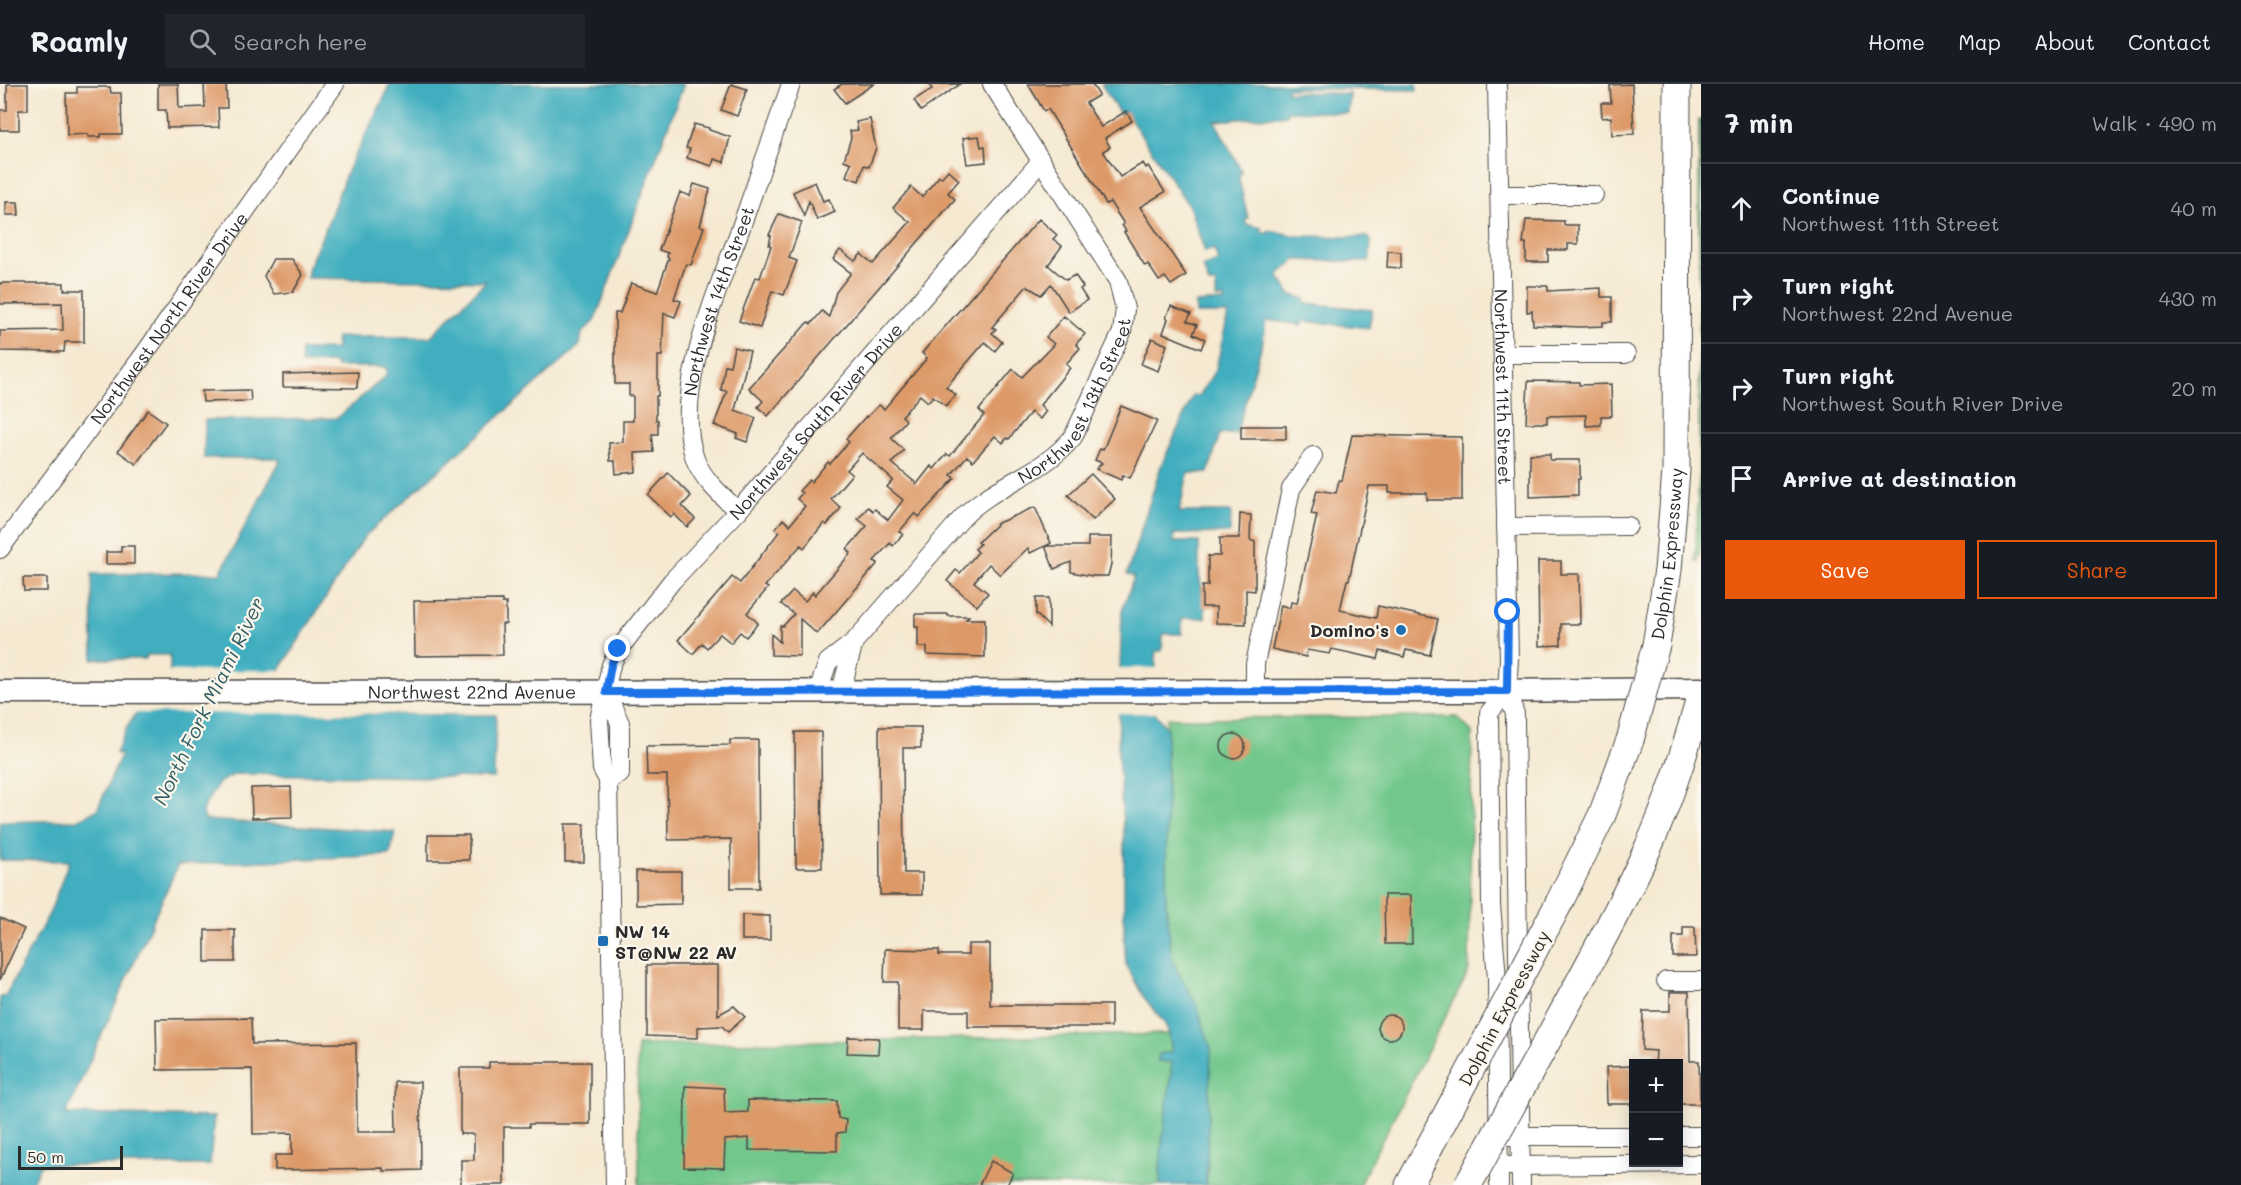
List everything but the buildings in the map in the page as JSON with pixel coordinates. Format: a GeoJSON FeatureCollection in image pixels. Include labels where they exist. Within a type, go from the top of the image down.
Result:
{"type":"FeatureCollection","features":[{"type":"Feature","properties":{"kind":"highway","name":"Dolphin Expressway"},"geometry":{"type":"LineString","coordinates":[[1409,1185],[1560,903],[1602,814],[1630,740],[1656,645],[1670,559],[1676,471],[1677,84]]}},
{"type":"Feature","properties":{"kind":"highway"},"geometry":{"type":"LineString","coordinates":[[1468,1185],[1602,941],[1648,848],[1690,734],[1701,695]]}},
{"type":"Feature","properties":{"kind":"main road","name":"Northwest 22nd Avenue"},"geometry":{"type":"LineString","coordinates":[[0,692],[1701,689]]}},
{"type":"Feature","properties":{"kind":"street","name":"Northwest North River Drive"},"geometry":{"type":"LineString","coordinates":[[0,549],[158,335],[335,84]]}},
{"type":"Feature","properties":{"kind":"street","name":"Northwest 14th Street"},"geometry":{"type":"LineString","coordinates":[[738,511],[705,478],[695,457],[690,428],[691,390],[697,354],[791,84]]}},
{"type":"Feature","properties":{"kind":"street","name":"Northwest 13th Street"},"geometry":{"type":"LineString","coordinates":[[818,691],[828,662],[854,642],[970,509],[1047,463],[1064,450],[1073,438],[1122,332],[1125,309],[1118,280],[992,84]]}},
{"type":"Feature","properties":{"kind":"street","name":"Northwest 11th Street"},"geometry":{"type":"LineString","coordinates":[[1497,84],[1509,659],[1507,691],[1515,714],[1521,1185]]}},
{"type":"Feature","properties":{"kind":"street","name":"Northwest South River Drive"},"geometry":{"type":"LineString","coordinates":[[606,692],[611,665],[618,649],[672,581],[738,511],[1041,161]]}},
{"type":"Feature","properties":{"kind":"street"},"geometry":{"type":"LineString","coordinates":[[1501,195],[1594,195]]}},
{"type":"Feature","properties":{"kind":"street"},"geometry":{"type":"LineString","coordinates":[[1503,354],[1626,354]]}},
{"type":"Feature","properties":{"kind":"street"},"geometry":{"type":"LineString","coordinates":[[1255,691],[1255,664],[1291,489],[1313,456]]}},
{"type":"Feature","properties":{"kind":"street"},"geometry":{"type":"LineString","coordinates":[[1506,527],[1628,526]]}},
{"type":"Feature","properties":{"kind":"street","name":"Northwest 13th Street"},"geometry":{"type":"LineString","coordinates":[[842,691],[854,642]]}},
{"type":"Feature","properties":{"kind":"street"},"geometry":{"type":"LineString","coordinates":[[1499,1185],[1497,978],[1491,905],[1489,713],[1507,691]]}},
{"type":"Feature","properties":{"kind":"street"},"geometry":{"type":"LineString","coordinates":[[606,692],[620,723],[620,774],[608,780],[615,1185]]}},
{"type":"Feature","properties":{"kind":"street"},"geometry":{"type":"LineString","coordinates":[[1666,981],[1701,981]]}},
{"type":"Feature","properties":{"kind":"street"},"geometry":{"type":"LineString","coordinates":[[1610,1135],[1610,1165]]}},
{"type":"Feature","properties":{"kind":"street"},"geometry":{"type":"LineString","coordinates":[[1498,1136],[1629,1136]]}},
{"type":"Feature","properties":{"kind":"street"},"geometry":{"type":"LineString","coordinates":[[1683,1136],[1701,1136]]}},
{"type":"Feature","properties":{"kind":"street"},"geometry":{"type":"LineString","coordinates":[[1499,1166],[1701,1164]]}},
{"type":"Feature","properties":{"kind":"green space"},"geometry":{"type":"Polygon","coordinates":[[[1699,120],[1701,120],[1701,544],[1697,561],[1695,561],[1699,478],[1699,120]]]}},
{"type":"Feature","properties":{"kind":"green space"},"geometry":{"type":"Polygon","coordinates":[[[1457,717],[1472,732],[1469,971],[1359,1185],[1206,1185],[1208,1170],[1196,1004],[1172,961],[1166,902],[1167,718],[1457,717]]]}},
{"type":"Feature","properties":{"kind":"green space"},"geometry":{"type":"Polygon","coordinates":[[[1169,1034],[1172,1052],[1159,1054],[1158,1061],[1172,1062],[1161,1154],[1160,1185],[639,1185],[637,1045],[1169,1034]]]}},
{"type":"Feature","properties":{"kind":"water","name":"North Fork Miami River"},"geometry":{"type":"Polygon","coordinates":[[[389,84],[684,84],[595,320],[582,333],[580,345],[365,536],[253,712],[496,715],[494,778],[235,774],[218,783],[202,810],[205,820],[395,832],[390,855],[178,865],[66,1114],[214,1117],[210,1165],[40,1165],[31,1185],[0,1185],[0,997],[5,996],[50,912],[69,861],[0,860],[0,822],[77,820],[97,810],[121,755],[116,753],[127,727],[170,670],[170,655],[147,655],[146,659],[93,659],[92,574],[220,573],[280,461],[276,458],[204,458],[205,420],[337,418],[386,376],[387,369],[384,367],[336,367],[336,363],[301,364],[301,350],[336,349],[336,337],[430,337],[486,281],[307,278],[309,266],[347,171],[389,84]]]}},
{"type":"Feature","properties":{"kind":"water"},"geometry":{"type":"Polygon","coordinates":[[[1101,84],[1417,84],[1417,90],[1287,88],[1287,92],[1350,94],[1348,113],[1287,111],[1286,115],[1215,121],[1242,172],[1239,179],[1248,218],[1245,221],[1246,224],[1262,228],[1261,232],[1268,233],[1269,230],[1297,236],[1368,237],[1371,240],[1370,259],[1367,262],[1296,260],[1278,275],[1290,294],[1305,299],[1305,303],[1372,310],[1369,328],[1303,321],[1302,325],[1266,320],[1263,341],[1236,434],[1220,434],[1208,473],[1188,473],[1179,512],[1231,512],[1230,533],[1174,534],[1174,542],[1199,542],[1199,574],[1205,618],[1182,618],[1182,634],[1163,634],[1162,651],[1156,651],[1155,713],[1167,728],[1166,902],[1172,961],[1196,1004],[1211,1048],[1206,1185],[1160,1185],[1161,1154],[1172,1062],[1158,1061],[1159,1054],[1172,1052],[1165,1024],[1143,996],[1126,965],[1124,837],[1118,755],[1120,669],[1122,611],[1134,577],[1127,574],[1161,466],[1193,395],[1199,396],[1216,369],[1228,314],[1196,314],[1196,303],[1224,301],[1224,298],[1216,298],[1216,284],[1209,284],[1203,267],[1218,261],[1214,249],[1205,252],[1189,206],[1125,111],[1120,114],[1101,84]]]}},
{"type":"Feature","properties":{"kind":"pier"},"geometry":{"type":"Polygon","coordinates":[[[1117,668],[1159,668],[1159,713],[1116,713],[1117,668]]]}},
{"type":"Feature","properties":{"kind":"pier"},"geometry":{"type":"Polygon","coordinates":[[[284,670],[258,709],[492,712],[492,714],[133,713],[166,671],[284,670]]]}},
{"type":"Feature","properties":{"kind":"place","name":"Domino's"},"geometry":{"type":"Point","coordinates":[1401,630]}},
{"type":"Feature","properties":{"kind":"place","name":"NW 14 ST@NW 22 AV"},"geometry":{"type":"Point","coordinates":[603,941]}},
{"type":"Feature","properties":{"kind":"route"},"geometry":{"type":"LineString","coordinates":[[618,649],[613,657],[606,692],[1507,691],[1508,612]]}}]}
